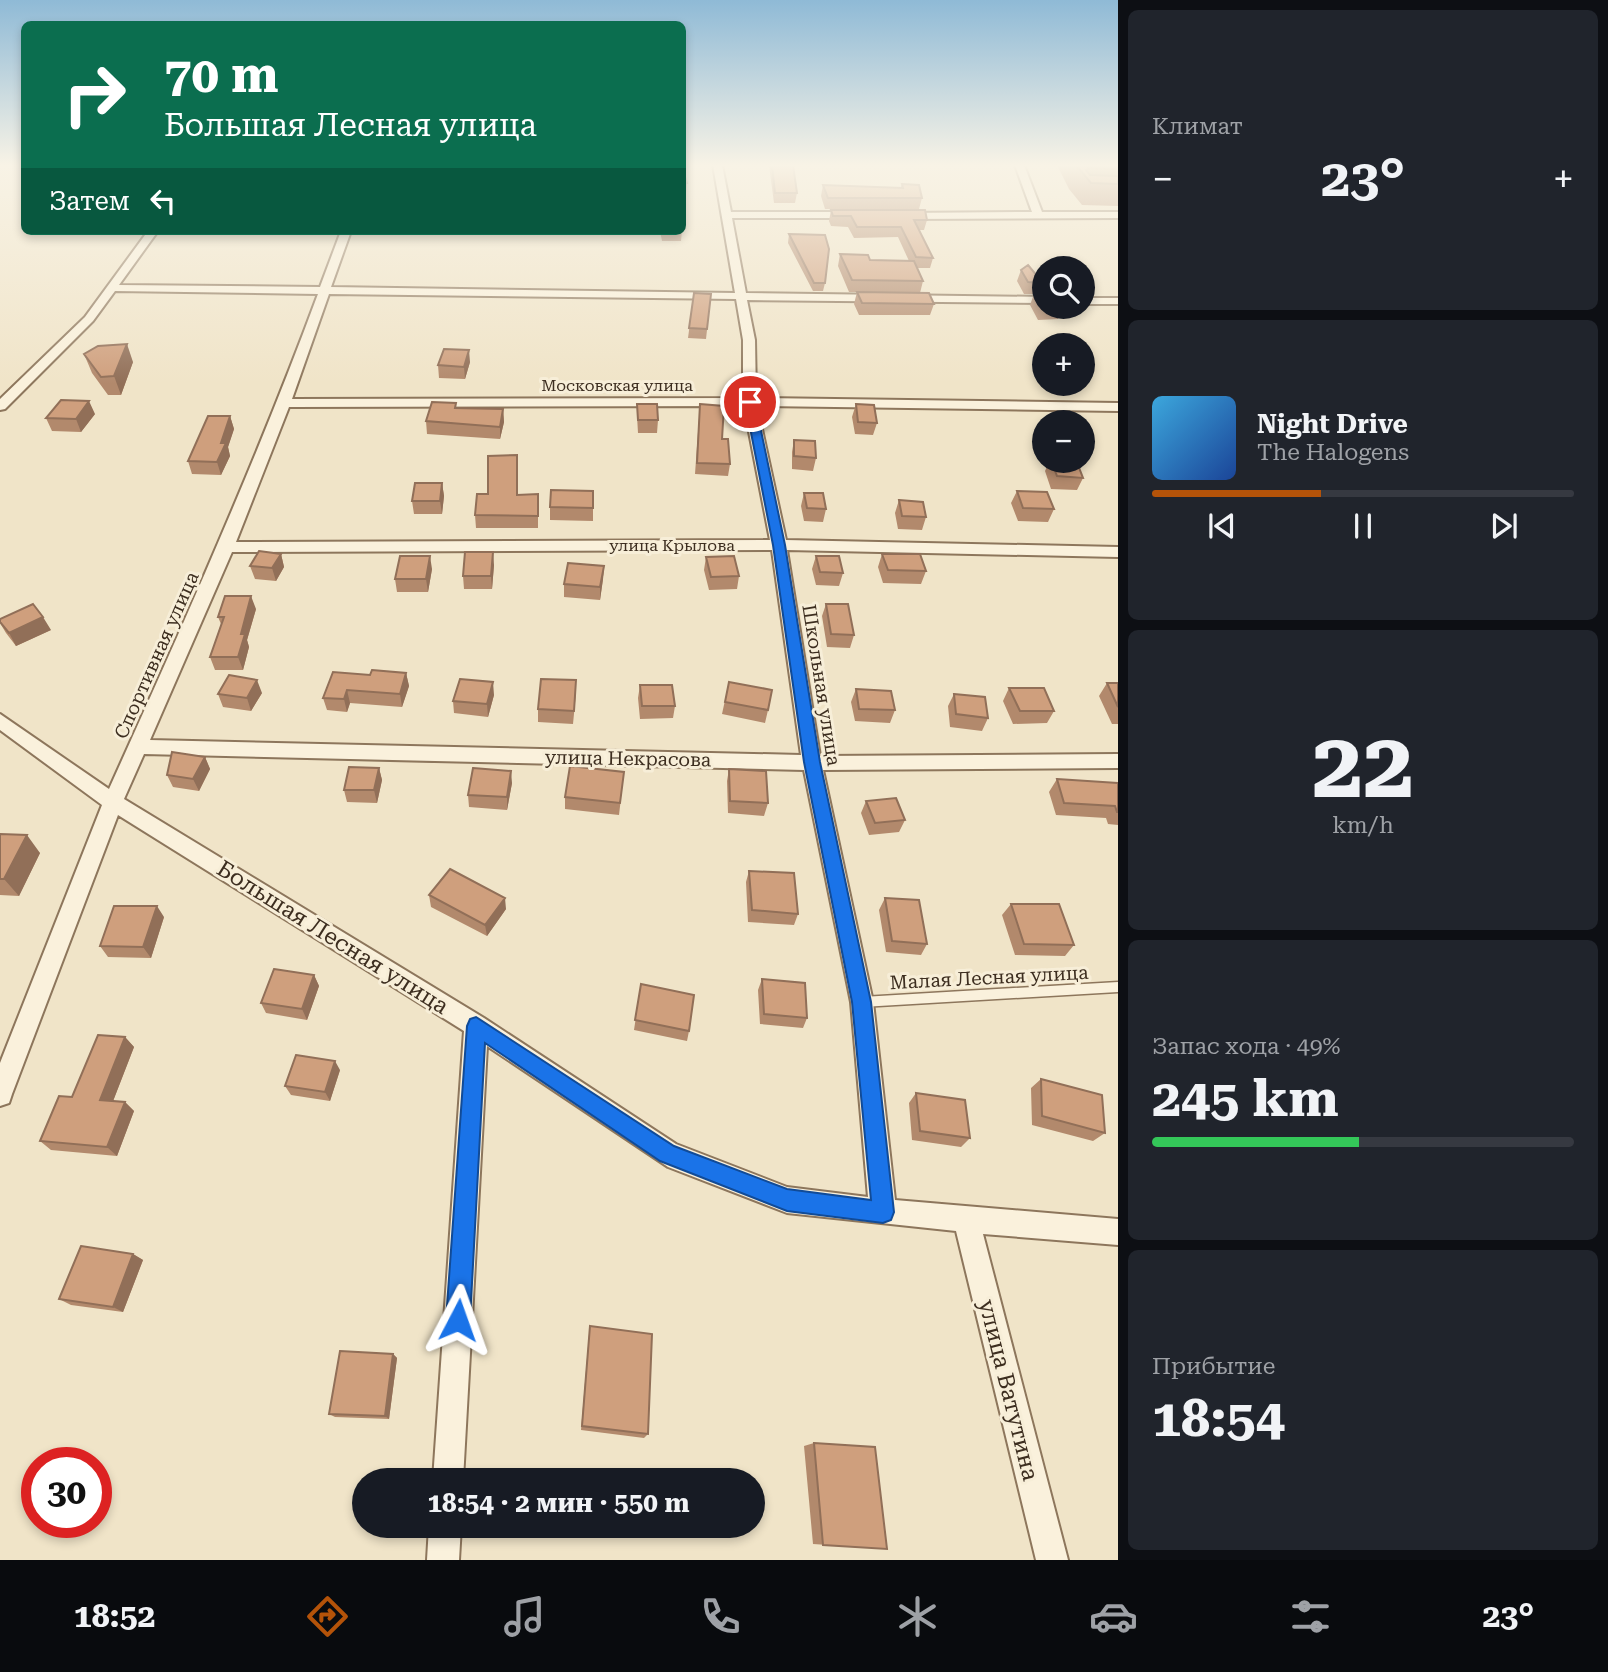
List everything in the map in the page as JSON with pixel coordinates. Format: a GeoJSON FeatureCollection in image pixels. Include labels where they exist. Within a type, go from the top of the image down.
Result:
{"type":"FeatureCollection","features":[{"type":"Feature","properties":{"kind":"street"},"geometry":{"type":"LineString","coordinates":[[0,406],[89,319],[148,238]]}},
{"type":"Feature","properties":{"kind":"street","name":"Спортивная улица"},"geometry":{"type":"LineString","coordinates":[[0,1094],[113,802],[226,547],[284,403],[344,238]]}},
{"type":"Feature","properties":{"kind":"street","name":"Школьная улица"},"geometry":{"type":"LineString","coordinates":[[731,238],[749,340],[750,402],[779,545],[812,762],[862,1002],[883,1212]]}},
{"type":"Feature","properties":{"kind":"street"},"geometry":{"type":"LineString","coordinates":[[112,288],[1032,300]]}},
{"type":"Feature","properties":{"kind":"street"},"geometry":{"type":"LineString","coordinates":[[1095,301],[1118,301]]}},
{"type":"Feature","properties":{"kind":"street","name":"Московская улица"},"geometry":{"type":"LineString","coordinates":[[284,403],[750,402],[1118,407]]}},
{"type":"Feature","properties":{"kind":"street","name":"улица Крылова"},"geometry":{"type":"LineString","coordinates":[[226,547],[779,545],[1118,552]]}},
{"type":"Feature","properties":{"kind":"street","name":"Большая Лесная улица"},"geometry":{"type":"LineString","coordinates":[[0,721],[113,802],[476,1026],[668,1154],[787,1200],[883,1212],[1118,1232]]}},
{"type":"Feature","properties":{"kind":"street","name":"улица Некрасова"},"geometry":{"type":"LineString","coordinates":[[138,747],[812,762],[1118,761]]}},
{"type":"Feature","properties":{"kind":"street"},"geometry":{"type":"LineString","coordinates":[[449,1468],[476,1026]]}},
{"type":"Feature","properties":{"kind":"street","name":"улица Ватутина"},"geometry":{"type":"LineString","coordinates":[[966,1220],[1052,1560]]}},
{"type":"Feature","properties":{"kind":"street"},"geometry":{"type":"LineString","coordinates":[[443,1560],[444,1538]]}},
{"type":"Feature","properties":{"kind":"lane","name":"Малая Лесная улица"},"geometry":{"type":"LineString","coordinates":[[862,1002],[1118,988]]}},
{"type":"Feature","properties":{"kind":"building"},"geometry":{"type":"Polygon","coordinates":[[[791,238],[826,238],[829,249],[825,283],[814,283],[791,238]]]}},
{"type":"Feature","properties":{"kind":"building"},"geometry":{"type":"Polygon","coordinates":[[[906,238],[923,238],[933,258],[916,257],[906,238]]]}},
{"type":"Feature","properties":{"kind":"building"},"geometry":{"type":"Polygon","coordinates":[[[840,254],[868,255],[870,260],[914,261],[923,281],[852,280],[840,254]]]}},
{"type":"Feature","properties":{"kind":"building"},"geometry":{"type":"Polygon","coordinates":[[[1028,265],[1032,270],[1032,282],[1028,282],[1021,270],[1028,265]]]}},
{"type":"Feature","properties":{"kind":"building"},"geometry":{"type":"Polygon","coordinates":[[[857,292],[929,293],[934,304],[862,303],[857,292]]]}},
{"type":"Feature","properties":{"kind":"building"},"geometry":{"type":"Polygon","coordinates":[[[694,293],[711,294],[707,329],[689,328],[694,293]]]}},
{"type":"Feature","properties":{"kind":"building"},"geometry":{"type":"Polygon","coordinates":[[[127,344],[114,376],[101,377],[84,354],[98,346],[127,344]]]}},
{"type":"Feature","properties":{"kind":"building"},"geometry":{"type":"Polygon","coordinates":[[[444,349],[469,350],[464,367],[438,365],[444,349]]]}},
{"type":"Feature","properties":{"kind":"building"},"geometry":{"type":"Polygon","coordinates":[[[61,400],[89,401],[76,419],[46,418],[61,400]]]}},
{"type":"Feature","properties":{"kind":"building"},"geometry":{"type":"Polygon","coordinates":[[[432,402],[456,403],[455,408],[503,409],[500,427],[426,421],[432,402]]]}},
{"type":"Feature","properties":{"kind":"building"},"geometry":{"type":"Polygon","coordinates":[[[637,404],[657,404],[658,420],[638,420],[637,404]]]}},
{"type":"Feature","properties":{"kind":"building"},"geometry":{"type":"Polygon","coordinates":[[[700,404],[724,406],[722,439],[728,439],[730,464],[697,463],[700,404]]]}},
{"type":"Feature","properties":{"kind":"building"},"geometry":{"type":"Polygon","coordinates":[[[856,404],[874,405],[877,423],[858,422],[856,404]]]}},
{"type":"Feature","properties":{"kind":"building"},"geometry":{"type":"Polygon","coordinates":[[[208,416],[230,416],[221,443],[226,443],[217,462],[188,461],[208,416]]]}},
{"type":"Feature","properties":{"kind":"building"},"geometry":{"type":"Polygon","coordinates":[[[794,440],[815,441],[816,458],[794,456],[794,440]]]}},
{"type":"Feature","properties":{"kind":"building"},"geometry":{"type":"Polygon","coordinates":[[[517,455],[517,495],[538,494],[538,516],[475,515],[477,494],[488,494],[488,456],[517,455]]]}},
{"type":"Feature","properties":{"kind":"building"},"geometry":{"type":"Polygon","coordinates":[[[1056,473],[1081,473],[1083,478],[1057,476],[1056,473]]]}},
{"type":"Feature","properties":{"kind":"building"},"geometry":{"type":"Polygon","coordinates":[[[415,483],[442,483],[440,501],[412,501],[415,483]]]}},
{"type":"Feature","properties":{"kind":"building"},"geometry":{"type":"Polygon","coordinates":[[[551,490],[593,491],[593,508],[550,507],[551,490]]]}},
{"type":"Feature","properties":{"kind":"building"},"geometry":{"type":"Polygon","coordinates":[[[1017,491],[1047,492],[1054,509],[1023,508],[1017,491]]]}},
{"type":"Feature","properties":{"kind":"building"},"geometry":{"type":"Polygon","coordinates":[[[804,493],[823,493],[826,509],[807,508],[804,493]]]}},
{"type":"Feature","properties":{"kind":"building"},"geometry":{"type":"Polygon","coordinates":[[[899,500],[923,502],[926,517],[902,516],[899,500]]]}},
{"type":"Feature","properties":{"kind":"building"},"geometry":{"type":"Polygon","coordinates":[[[259,551],[281,554],[272,568],[250,566],[259,551]]]}},
{"type":"Feature","properties":{"kind":"building"},"geometry":{"type":"Polygon","coordinates":[[[465,552],[493,552],[491,576],[463,576],[465,552]]]}},
{"type":"Feature","properties":{"kind":"building"},"geometry":{"type":"Polygon","coordinates":[[[882,554],[920,554],[926,571],[888,570],[882,554]]]}},
{"type":"Feature","properties":{"kind":"building"},"geometry":{"type":"Polygon","coordinates":[[[400,556],[430,556],[426,579],[395,579],[400,556]]]}},
{"type":"Feature","properties":{"kind":"building"},"geometry":{"type":"Polygon","coordinates":[[[734,556],[739,576],[711,577],[706,557],[734,556]]]}},
{"type":"Feature","properties":{"kind":"building"},"geometry":{"type":"Polygon","coordinates":[[[816,556],[839,556],[843,573],[820,572],[816,556]]]}},
{"type":"Feature","properties":{"kind":"building"},"geometry":{"type":"Polygon","coordinates":[[[568,563],[604,566],[600,587],[564,584],[568,563]]]}},
{"type":"Feature","properties":{"kind":"building"},"geometry":{"type":"Polygon","coordinates":[[[225,596],[251,596],[241,634],[245,634],[238,657],[210,657],[224,617],[218,617],[225,596]]]}},
{"type":"Feature","properties":{"kind":"building"},"geometry":{"type":"Polygon","coordinates":[[[33,604],[43,617],[9,633],[0,619],[33,604]]]}},
{"type":"Feature","properties":{"kind":"building"},"geometry":{"type":"Polygon","coordinates":[[[826,604],[848,604],[854,635],[831,634],[826,604]]]}},
{"type":"Feature","properties":{"kind":"building"},"geometry":{"type":"Polygon","coordinates":[[[372,670],[406,673],[400,694],[347,690],[344,699],[323,698],[333,672],[370,675],[372,670]]]}},
{"type":"Feature","properties":{"kind":"building"},"geometry":{"type":"Polygon","coordinates":[[[229,675],[257,680],[247,698],[218,694],[229,675]]]}},
{"type":"Feature","properties":{"kind":"building"},"geometry":{"type":"Polygon","coordinates":[[[460,679],[493,682],[487,704],[453,701],[460,679]]]}},
{"type":"Feature","properties":{"kind":"building"},"geometry":{"type":"Polygon","coordinates":[[[541,679],[576,680],[574,711],[538,709],[541,679]]]}},
{"type":"Feature","properties":{"kind":"building"},"geometry":{"type":"Polygon","coordinates":[[[729,682],[772,690],[768,710],[725,702],[729,682]]]}},
{"type":"Feature","properties":{"kind":"building"},"geometry":{"type":"Polygon","coordinates":[[[1107,683],[1118,683],[1118,707],[1107,683]]]}},
{"type":"Feature","properties":{"kind":"building"},"geometry":{"type":"Polygon","coordinates":[[[640,685],[672,685],[675,706],[642,706],[640,685]]]}},
{"type":"Feature","properties":{"kind":"building"},"geometry":{"type":"Polygon","coordinates":[[[1009,688],[1044,688],[1054,711],[1020,711],[1009,688]]]}},
{"type":"Feature","properties":{"kind":"building"},"geometry":{"type":"Polygon","coordinates":[[[856,689],[891,691],[895,710],[859,709],[856,689]]]}},
{"type":"Feature","properties":{"kind":"building"},"geometry":{"type":"Polygon","coordinates":[[[954,694],[985,697],[988,718],[956,714],[954,694]]]}},
{"type":"Feature","properties":{"kind":"building"},"geometry":{"type":"Polygon","coordinates":[[[172,752],[205,757],[193,779],[167,775],[172,752]]]}},
{"type":"Feature","properties":{"kind":"building"},"geometry":{"type":"Polygon","coordinates":[[[570,766],[624,772],[620,803],[565,797],[570,766]]]}},
{"type":"Feature","properties":{"kind":"building"},"geometry":{"type":"Polygon","coordinates":[[[349,767],[379,768],[374,790],[344,790],[349,767]]]}},
{"type":"Feature","properties":{"kind":"building"},"geometry":{"type":"Polygon","coordinates":[[[473,768],[511,771],[507,797],[468,795],[473,768]]]}},
{"type":"Feature","properties":{"kind":"building"},"geometry":{"type":"Polygon","coordinates":[[[729,769],[766,771],[768,803],[730,801],[729,769]]]}},
{"type":"Feature","properties":{"kind":"building"},"geometry":{"type":"Polygon","coordinates":[[[1057,779],[1118,783],[1118,812],[1115,806],[1064,803],[1057,779]]]}},
{"type":"Feature","properties":{"kind":"building"},"geometry":{"type":"Polygon","coordinates":[[[896,798],[905,820],[875,823],[866,801],[896,798]]]}},
{"type":"Feature","properties":{"kind":"building"},"geometry":{"type":"Polygon","coordinates":[[[0,834],[27,835],[4,879],[0,879],[0,834]]]}},
{"type":"Feature","properties":{"kind":"building"},"geometry":{"type":"Polygon","coordinates":[[[450,869],[505,898],[485,925],[429,895],[450,869]]]}},
{"type":"Feature","properties":{"kind":"building"},"geometry":{"type":"Polygon","coordinates":[[[749,871],[794,873],[798,914],[752,910],[749,871]]]}},
{"type":"Feature","properties":{"kind":"building"},"geometry":{"type":"Polygon","coordinates":[[[885,898],[919,900],[927,944],[892,941],[885,898]]]}},
{"type":"Feature","properties":{"kind":"building"},"geometry":{"type":"Polygon","coordinates":[[[1011,904],[1059,904],[1074,945],[1024,944],[1011,904]]]}},
{"type":"Feature","properties":{"kind":"building"},"geometry":{"type":"Polygon","coordinates":[[[114,906],[157,906],[143,947],[100,946],[114,906]]]}},
{"type":"Feature","properties":{"kind":"building"},"geometry":{"type":"Polygon","coordinates":[[[274,969],[314,975],[302,1009],[261,1003],[274,969]]]}},
{"type":"Feature","properties":{"kind":"building"},"geometry":{"type":"Polygon","coordinates":[[[762,979],[805,983],[807,1018],[764,1014],[762,979]]]}},
{"type":"Feature","properties":{"kind":"building"},"geometry":{"type":"Polygon","coordinates":[[[641,984],[694,995],[689,1031],[635,1020],[641,984]]]}},
{"type":"Feature","properties":{"kind":"building"},"geometry":{"type":"Polygon","coordinates":[[[98,1035],[125,1037],[100,1100],[125,1102],[107,1147],[40,1141],[59,1096],[72,1097],[98,1035]]]}},
{"type":"Feature","properties":{"kind":"building"},"geometry":{"type":"Polygon","coordinates":[[[296,1055],[335,1061],[325,1092],[285,1086],[296,1055]]]}},
{"type":"Feature","properties":{"kind":"building"},"geometry":{"type":"Polygon","coordinates":[[[1041,1079],[1102,1095],[1105,1133],[1042,1116],[1041,1079]]]}},
{"type":"Feature","properties":{"kind":"building"},"geometry":{"type":"Polygon","coordinates":[[[916,1093],[965,1100],[970,1138],[920,1131],[916,1093]]]}},
{"type":"Feature","properties":{"kind":"building"},"geometry":{"type":"Polygon","coordinates":[[[81,1246],[133,1254],[113,1307],[59,1299],[81,1246]]]}},
{"type":"Feature","properties":{"kind":"building"},"geometry":{"type":"Polygon","coordinates":[[[590,1326],[652,1334],[648,1434],[582,1426],[590,1326]]]}},
{"type":"Feature","properties":{"kind":"building"},"geometry":{"type":"Polygon","coordinates":[[[340,1351],[393,1354],[385,1416],[329,1414],[340,1351]]]}},
{"type":"Feature","properties":{"kind":"building"},"geometry":{"type":"Polygon","coordinates":[[[814,1443],[875,1447],[887,1549],[823,1545],[814,1443]]]}},
{"type":"Feature","properties":{"kind":"route"},"geometry":{"type":"LineString","coordinates":[[458,1320],[476,1026],[668,1154],[787,1200],[883,1212],[862,1002],[812,762],[779,545],[750,402]]}}]}
